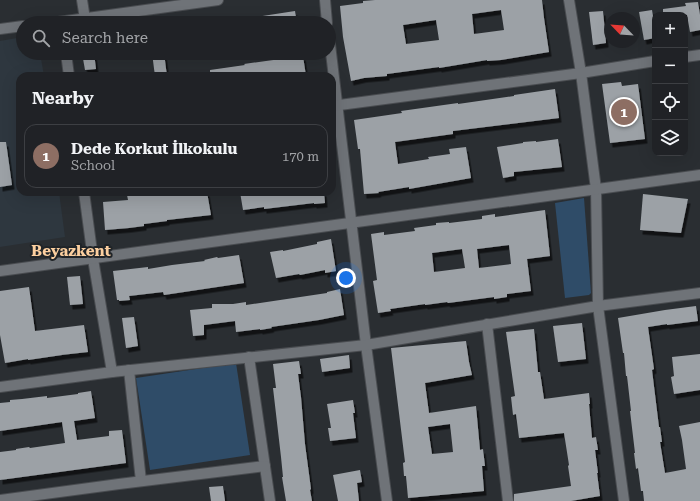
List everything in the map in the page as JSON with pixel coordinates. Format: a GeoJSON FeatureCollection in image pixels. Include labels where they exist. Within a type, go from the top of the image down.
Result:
{"type":"FeatureCollection","features":[{"type":"Feature","properties":{"kind":"street"},"geometry":{"type":"LineString","coordinates":[[82,0],[85,16]]}},
{"type":"Feature","properties":{"kind":"street"},"geometry":{"type":"LineString","coordinates":[[106,16],[218,0]]}},
{"type":"Feature","properties":{"kind":"street"},"geometry":{"type":"LineString","coordinates":[[325,0],[326,16]]}},
{"type":"Feature","properties":{"kind":"street"},"geometry":{"type":"LineString","coordinates":[[569,0],[581,73],[596,189],[598,306],[624,501]]}},
{"type":"Feature","properties":{"kind":"street"},"geometry":{"type":"LineString","coordinates":[[0,29],[16,27]]}},
{"type":"Feature","properties":{"kind":"street"},"geometry":{"type":"LineString","coordinates":[[688,57],[700,55]]}},
{"type":"Feature","properties":{"kind":"street"},"geometry":{"type":"LineString","coordinates":[[67,60],[68,72]]}},
{"type":"Feature","properties":{"kind":"street"},"geometry":{"type":"LineString","coordinates":[[331,60],[332,72]]}},
{"type":"Feature","properties":{"kind":"street"},"geometry":{"type":"LineString","coordinates":[[336,106],[581,73],[652,61]]}},
{"type":"Feature","properties":{"kind":"street"},"geometry":{"type":"LineString","coordinates":[[336,113],[352,223],[366,345],[387,501]]}},
{"type":"Feature","properties":{"kind":"street"},"geometry":{"type":"LineString","coordinates":[[0,271],[700,174]]}},
{"type":"Feature","properties":{"kind":"street"},"geometry":{"type":"LineString","coordinates":[[85,196],[93,259],[112,372]]}},
{"type":"Feature","properties":{"kind":"street"},"geometry":{"type":"LineString","coordinates":[[0,387],[129,370],[366,345],[598,306],[700,293]]}},
{"type":"Feature","properties":{"kind":"street"},"geometry":{"type":"LineString","coordinates":[[487,324],[508,501]]}},
{"type":"Feature","properties":{"kind":"street"},"geometry":{"type":"LineString","coordinates":[[248,357],[270,501]]}},
{"type":"Feature","properties":{"kind":"street"},"geometry":{"type":"LineString","coordinates":[[129,370],[141,481]]}},
{"type":"Feature","properties":{"kind":"street"},"geometry":{"type":"LineString","coordinates":[[0,500],[265,466]]}},
{"type":"Feature","properties":{"kind":"shaded area"},"geometry":{"type":"Polygon","coordinates":[[[16,38],[16,60],[41,60],[43,72],[16,72],[16,196],[60,196],[65,237],[0,247],[0,41],[16,38]]]}},
{"type":"Feature","properties":{"kind":"shaded area"},"geometry":{"type":"Polygon","coordinates":[[[584,198],[591,293],[589,295],[565,298],[555,203],[584,198]]]}},
{"type":"Feature","properties":{"kind":"shaded area"},"geometry":{"type":"Polygon","coordinates":[[[236,363],[250,455],[150,470],[136,378],[236,363]]]}},
{"type":"Feature","properties":{"kind":"building"},"geometry":{"type":"Polygon","coordinates":[[[542,0],[549,52],[501,60],[487,60],[439,68],[387,74],[387,76],[351,81],[343,37],[340,6],[363,3],[363,1],[542,0]],[[501,10],[472,14],[474,34],[504,30],[501,10]],[[436,20],[403,25],[406,44],[439,40],[436,20]]]}},
{"type":"Feature","properties":{"kind":"building"},"geometry":{"type":"Polygon","coordinates":[[[698,2],[700,30],[690,32],[688,12],[663,12],[663,9],[686,6],[685,3],[698,2]]]}},
{"type":"Feature","properties":{"kind":"building"},"geometry":{"type":"Polygon","coordinates":[[[652,10],[652,39],[644,40],[639,12],[652,10]]]}},
{"type":"Feature","properties":{"kind":"building"},"geometry":{"type":"Polygon","coordinates":[[[295,11],[296,16],[262,16],[295,11]]]}},
{"type":"Feature","properties":{"kind":"building"},"geometry":{"type":"Polygon","coordinates":[[[603,11],[604,43],[593,45],[589,12],[603,11]]]}},
{"type":"Feature","properties":{"kind":"building"},"geometry":{"type":"Polygon","coordinates":[[[83,60],[95,60],[96,69],[85,70],[83,60]]]}},
{"type":"Feature","properties":{"kind":"building"},"geometry":{"type":"Polygon","coordinates":[[[153,60],[165,60],[166,72],[154,72],[153,60]]]}},
{"type":"Feature","properties":{"kind":"building"},"geometry":{"type":"Polygon","coordinates":[[[274,60],[304,60],[305,72],[210,72],[210,70],[245,65],[244,64],[274,60]]]}},
{"type":"Feature","properties":{"kind":"building"},"geometry":{"type":"Polygon","coordinates":[[[621,82],[622,86],[638,84],[645,139],[610,143],[602,84],[621,82]]]}},
{"type":"Feature","properties":{"kind":"building"},"geometry":{"type":"Polygon","coordinates":[[[555,89],[559,118],[453,131],[453,134],[395,142],[398,164],[429,159],[428,157],[450,154],[449,149],[466,147],[471,178],[409,189],[409,187],[378,192],[379,193],[364,194],[360,149],[358,149],[354,120],[402,113],[401,111],[555,89]]]}},
{"type":"Feature","properties":{"kind":"building"},"geometry":{"type":"Polygon","coordinates":[[[558,139],[562,167],[514,172],[514,176],[503,178],[497,147],[523,142],[558,139]]]}},
{"type":"Feature","properties":{"kind":"building"},"geometry":{"type":"Polygon","coordinates":[[[0,142],[6,142],[12,185],[0,187],[0,142]]]}},
{"type":"Feature","properties":{"kind":"building"},"geometry":{"type":"Polygon","coordinates":[[[643,194],[688,199],[681,233],[640,230],[643,194]]]}},
{"type":"Feature","properties":{"kind":"building"},"geometry":{"type":"Polygon","coordinates":[[[127,196],[208,196],[211,215],[167,220],[144,224],[144,226],[105,230],[103,202],[128,200],[127,196]]]}},
{"type":"Feature","properties":{"kind":"building"},"geometry":{"type":"Polygon","coordinates":[[[241,196],[324,196],[325,203],[264,209],[264,207],[243,210],[241,196]]]}},
{"type":"Feature","properties":{"kind":"building"},"geometry":{"type":"Polygon","coordinates":[[[545,210],[550,256],[527,259],[531,291],[507,294],[507,297],[494,299],[494,297],[448,303],[425,304],[390,309],[391,311],[378,313],[373,281],[377,280],[371,234],[384,232],[384,235],[415,231],[414,228],[436,225],[436,223],[482,219],[482,216],[495,214],[495,217],[545,210]],[[509,245],[477,249],[479,268],[511,264],[509,245]],[[462,249],[432,253],[434,272],[465,268],[462,249]]]}},
{"type":"Feature","properties":{"kind":"building"},"geometry":{"type":"Polygon","coordinates":[[[331,239],[336,271],[325,273],[325,270],[276,278],[270,252],[317,244],[317,242],[331,239]]]}},
{"type":"Feature","properties":{"kind":"building"},"geometry":{"type":"Polygon","coordinates":[[[239,255],[244,283],[164,295],[163,292],[129,296],[130,300],[117,300],[113,271],[148,267],[148,269],[205,261],[204,260],[217,257],[239,255]]]}},
{"type":"Feature","properties":{"kind":"building"},"geometry":{"type":"Polygon","coordinates":[[[80,276],[83,304],[70,305],[67,277],[80,276]]]}},
{"type":"Feature","properties":{"kind":"building"},"geometry":{"type":"Polygon","coordinates":[[[29,287],[35,331],[84,325],[88,352],[5,363],[0,335],[0,291],[29,287]]]}},
{"type":"Feature","properties":{"kind":"building"},"geometry":{"type":"Polygon","coordinates":[[[340,289],[344,315],[260,330],[236,332],[235,321],[204,325],[204,335],[193,336],[190,310],[212,308],[212,304],[233,304],[246,302],[246,305],[327,293],[340,289]]]}},
{"type":"Feature","properties":{"kind":"building"},"geometry":{"type":"Polygon","coordinates":[[[696,306],[698,321],[648,327],[654,369],[652,370],[662,442],[660,442],[665,473],[686,469],[679,426],[700,422],[700,501],[644,501],[638,468],[636,469],[627,376],[618,318],[696,306]]]}},
{"type":"Feature","properties":{"kind":"building"},"geometry":{"type":"Polygon","coordinates":[[[134,317],[138,346],[126,348],[122,318],[134,317]]]}},
{"type":"Feature","properties":{"kind":"building"},"geometry":{"type":"Polygon","coordinates":[[[582,323],[586,359],[558,362],[553,326],[582,323]]]}},
{"type":"Feature","properties":{"kind":"building"},"geometry":{"type":"Polygon","coordinates":[[[534,329],[538,372],[540,372],[544,399],[589,393],[592,438],[596,437],[598,450],[595,450],[600,496],[571,501],[514,501],[514,494],[571,486],[564,433],[519,438],[516,414],[513,415],[511,397],[515,396],[506,332],[534,329]]]}},
{"type":"Feature","properties":{"kind":"building"},"geometry":{"type":"Polygon","coordinates":[[[466,341],[472,375],[425,383],[429,413],[476,406],[480,450],[483,449],[485,466],[482,466],[484,491],[408,498],[406,476],[404,476],[403,463],[405,462],[391,348],[466,341]],[[450,424],[428,427],[432,454],[453,452],[450,424]]]}},
{"type":"Feature","properties":{"kind":"building"},"geometry":{"type":"Polygon","coordinates":[[[700,354],[700,390],[674,394],[671,377],[674,376],[672,357],[700,354]]]}},
{"type":"Feature","properties":{"kind":"building"},"geometry":{"type":"Polygon","coordinates":[[[349,355],[350,368],[322,372],[320,359],[349,355]]]}},
{"type":"Feature","properties":{"kind":"building"},"geometry":{"type":"Polygon","coordinates":[[[299,361],[301,374],[298,374],[312,501],[286,501],[282,477],[273,388],[276,388],[273,364],[299,361]]]}},
{"type":"Feature","properties":{"kind":"building"},"geometry":{"type":"Polygon","coordinates":[[[91,391],[95,418],[74,421],[77,440],[109,436],[109,431],[122,430],[126,463],[0,480],[0,452],[65,443],[62,422],[0,431],[0,403],[10,402],[10,400],[47,396],[47,398],[91,391]]]}},
{"type":"Feature","properties":{"kind":"building"},"geometry":{"type":"Polygon","coordinates":[[[353,400],[356,438],[330,441],[328,428],[331,428],[327,404],[353,400]]]}},
{"type":"Feature","properties":{"kind":"building"},"geometry":{"type":"Polygon","coordinates":[[[360,470],[362,482],[357,483],[359,501],[338,501],[333,475],[360,470]]]}},
{"type":"Feature","properties":{"kind":"building"},"geometry":{"type":"Polygon","coordinates":[[[223,486],[225,501],[211,501],[209,487],[223,486]]]}},
{"type":"Feature","properties":{"kind":"place","name":"Dede Korkut İlkokulu"},"geometry":{"type":"Point","coordinates":[624,112]}},
{"type":"Feature","properties":{"kind":"district","name":"Beyazkent"},"geometry":{"type":"Point","coordinates":[71,251]}}]}
